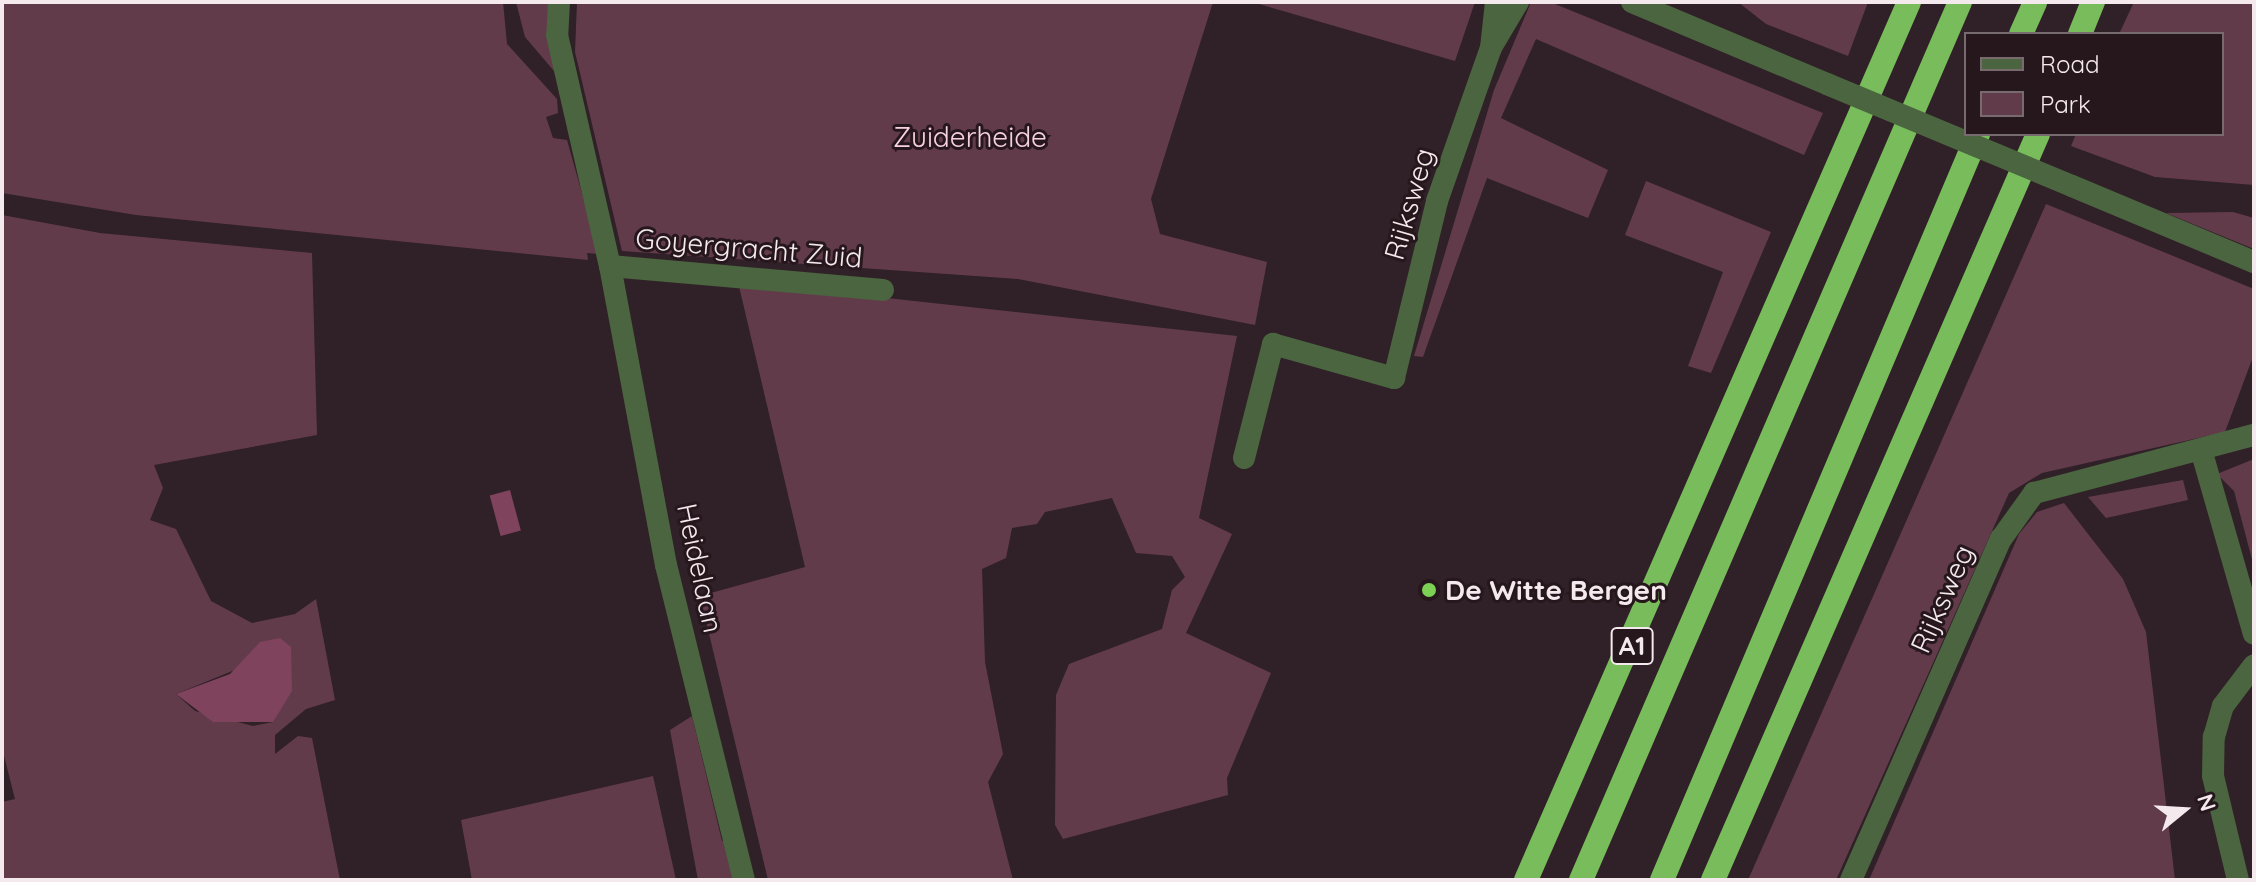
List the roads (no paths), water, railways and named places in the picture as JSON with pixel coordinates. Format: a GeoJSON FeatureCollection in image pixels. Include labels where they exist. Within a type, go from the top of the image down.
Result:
{"type":"FeatureCollection","features":[{"type":"Feature","properties":{"kind":"highway","name":"A1"},"geometry":{"type":"LineString","coordinates":[[1526,880],[1909,2]]}},
{"type":"Feature","properties":{"kind":"highway","name":"A1"},"geometry":{"type":"LineString","coordinates":[[1581,880],[1960,2]]}},
{"type":"Feature","properties":{"kind":"highway"},"geometry":{"type":"LineString","coordinates":[[2022,32],[2035,2]]}},
{"type":"Feature","properties":{"kind":"highway"},"geometry":{"type":"LineString","coordinates":[[2081,32],[2093,2]]}},
{"type":"Feature","properties":{"kind":"highway"},"geometry":{"type":"LineString","coordinates":[[1662,880],[1977,136]]}},
{"type":"Feature","properties":{"kind":"highway"},"geometry":{"type":"LineString","coordinates":[[1713,880],[2037,136]]}},
{"type":"Feature","properties":{"kind":"street","name":"Heidelaan"},"geometry":{"type":"LineString","coordinates":[[559,2],[557,35],[610,266],[666,565],[744,880]]}},
{"type":"Feature","properties":{"kind":"street"},"geometry":{"type":"LineString","coordinates":[[1491,48],[1496,2]]}},
{"type":"Feature","properties":{"kind":"street"},"geometry":{"type":"LineString","coordinates":[[1491,48],[1518,2]]}},
{"type":"Feature","properties":{"kind":"street"},"geometry":{"type":"LineString","coordinates":[[1632,2],[2254,262]]}},
{"type":"Feature","properties":{"kind":"street","name":"Rijksweg"},"geometry":{"type":"LineString","coordinates":[[1244,458],[1273,344],[1394,378],[1437,201],[1491,48]]}},
{"type":"Feature","properties":{"kind":"street","name":"Goyergracht Zuid"},"geometry":{"type":"LineString","coordinates":[[610,266],[883,290]]}},
{"type":"Feature","properties":{"kind":"street","name":"Rijksweg"},"geometry":{"type":"LineString","coordinates":[[1851,880],[2001,539],[2034,493],[2109,468],[2194,455],[2254,435]]}},
{"type":"Feature","properties":{"kind":"street"},"geometry":{"type":"LineString","coordinates":[[2194,455],[2254,634]]}},
{"type":"Feature","properties":{"kind":"street"},"geometry":{"type":"LineString","coordinates":[[2238,880],[2213,776],[2214,737],[2223,706],[2254,665]]}},
{"type":"Feature","properties":{"kind":"place","name":"De Witte Bergen"},"geometry":{"type":"Point","coordinates":[1429,590]}},
{"type":"Feature","properties":{"kind":"park label","name":"Zuiderheide"},"geometry":{"type":"Point","coordinates":[970,137]}}]}
